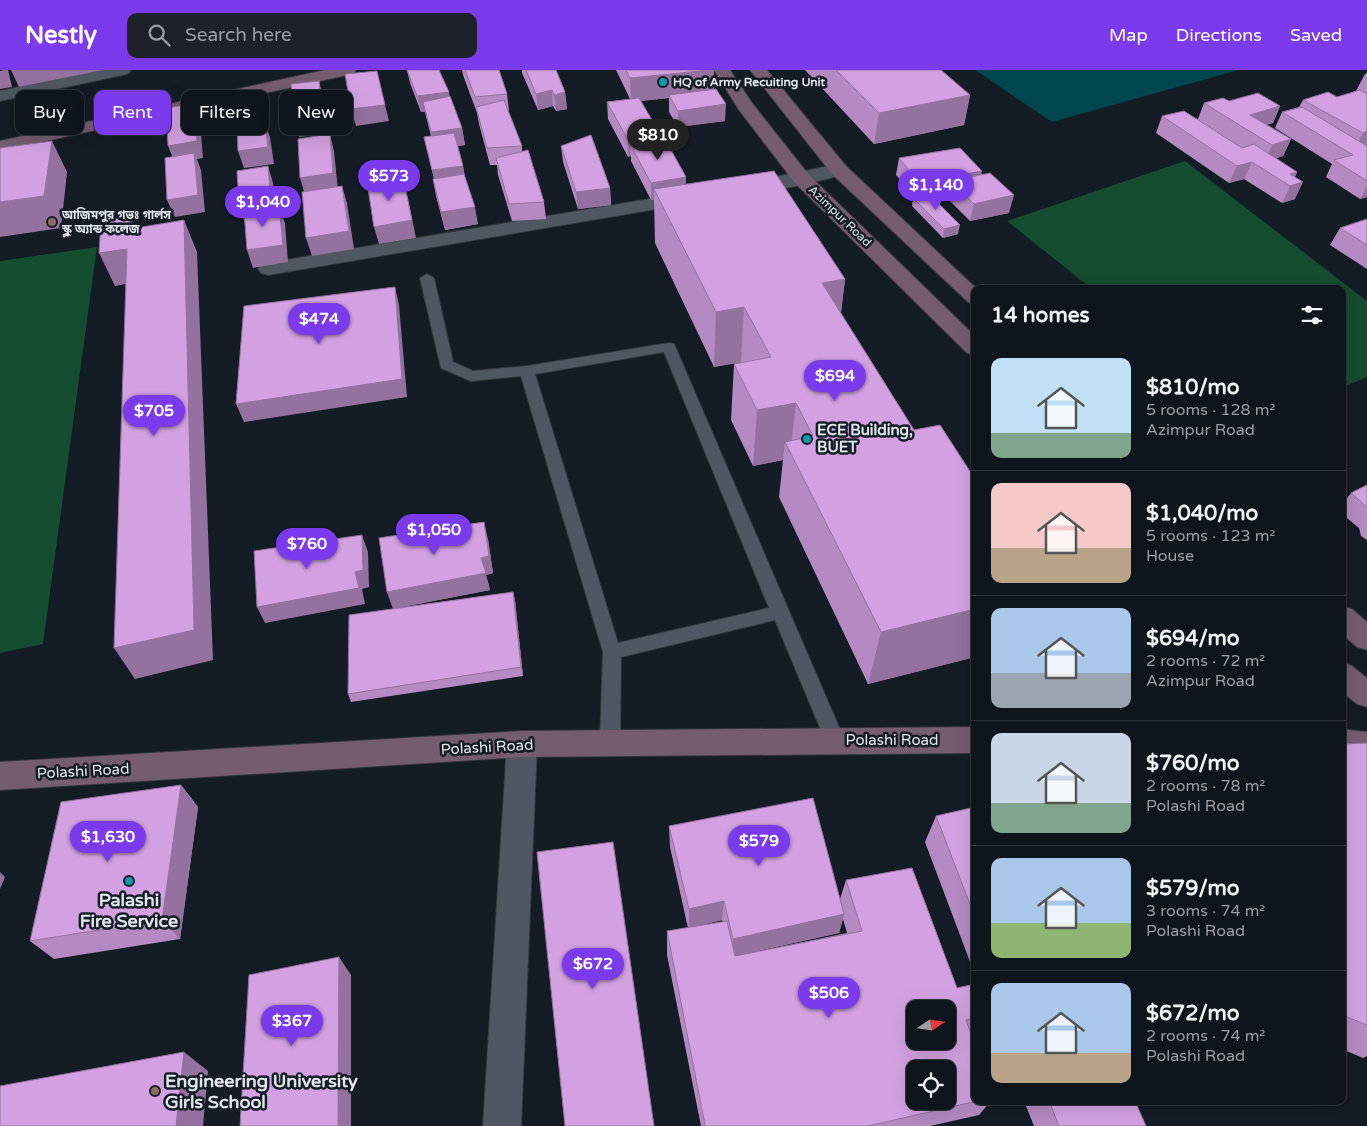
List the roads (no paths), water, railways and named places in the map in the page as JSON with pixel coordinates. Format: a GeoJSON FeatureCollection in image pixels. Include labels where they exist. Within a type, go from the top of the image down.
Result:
{"type":"FeatureCollection","features":[{"type":"Feature","properties":{"kind":"main road"},"geometry":{"type":"LineString","coordinates":[[0,131],[283,70]]}},
{"type":"Feature","properties":{"kind":"main road"},"geometry":{"type":"LineString","coordinates":[[0,146],[348,70]]}},
{"type":"Feature","properties":{"kind":"main road","name":"Azimpur Road"},"geometry":{"type":"LineString","coordinates":[[722,70],[745,106],[802,179],[971,344]]}},
{"type":"Feature","properties":{"kind":"main road"},"geometry":{"type":"LineString","coordinates":[[758,70],[840,170],[971,294]]}},
{"type":"Feature","properties":{"kind":"main road"},"geometry":{"type":"LineString","coordinates":[[1346,621],[1367,639]]}},
{"type":"Feature","properties":{"kind":"main road"},"geometry":{"type":"LineString","coordinates":[[1346,677],[1367,695]]}},
{"type":"Feature","properties":{"kind":"main road","name":"Polashi Road"},"geometry":{"type":"LineString","coordinates":[[0,776],[522,744],[971,740]]}},
{"type":"Feature","properties":{"kind":"main road"},"geometry":{"type":"LineString","coordinates":[[1346,742],[1367,745]]}},
{"type":"Feature","properties":{"kind":"street"},"geometry":{"type":"LineString","coordinates":[[0,96],[123,70]]}},
{"type":"Feature","properties":{"kind":"street"},"geometry":{"type":"LineString","coordinates":[[724,192],[802,179],[840,170]]}},
{"type":"Feature","properties":{"kind":"street"},"geometry":{"type":"LineString","coordinates":[[268,270],[705,196]]}},
{"type":"Feature","properties":{"kind":"street"},"geometry":{"type":"LineString","coordinates":[[502,1126],[522,744]]}},
{"type":"Feature","properties":{"kind":"lane"},"geometry":{"type":"LineString","coordinates":[[427,278],[446,366],[471,376],[527,370],[668,347],[836,741]]}},
{"type":"Feature","properties":{"kind":"lane"},"geometry":{"type":"LineString","coordinates":[[527,370],[612,652],[610,742]]}},
{"type":"Feature","properties":{"kind":"lane"},"geometry":{"type":"LineString","coordinates":[[612,652],[780,612]]}},
{"type":"Feature","properties":{"kind":"water"},"geometry":{"type":"Polygon","coordinates":[[[975,70],[1239,70],[1052,122],[975,70]]]}},
{"type":"Feature","properties":{"kind":"place","name":"HQ of Army Recuiting Unit"},"geometry":{"type":"Point","coordinates":[663,82]}},
{"type":"Feature","properties":{"kind":"place","name":"আজিমপুর গভঃ গার্লস স্কুল অ্যান্ড কলেজ"},"geometry":{"type":"Point","coordinates":[52,222]}},
{"type":"Feature","properties":{"kind":"place","name":"ECE Building, BUET"},"geometry":{"type":"Point","coordinates":[807,439]}},
{"type":"Feature","properties":{"kind":"place","name":"Palashi Fire Service"},"geometry":{"type":"Point","coordinates":[129,881]}},
{"type":"Feature","properties":{"kind":"place","name":"Engineering University Girls School"},"geometry":{"type":"Point","coordinates":[155,1091]}}]}
